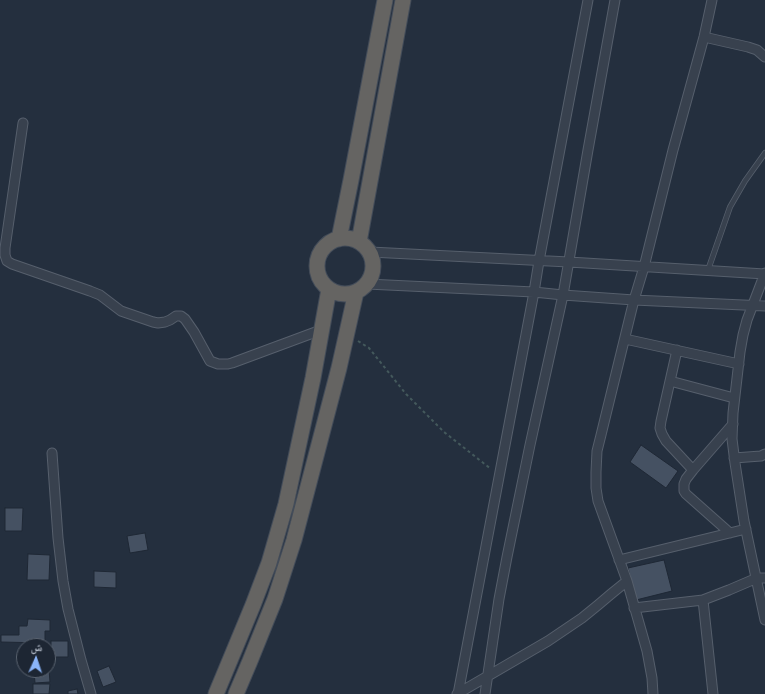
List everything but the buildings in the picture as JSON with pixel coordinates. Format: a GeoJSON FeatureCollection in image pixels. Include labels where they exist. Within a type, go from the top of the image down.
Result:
{"type":"FeatureCollection","features":[{"type":"Feature","properties":{"kind":"highway"},"geometry":{"type":"LineString","coordinates":[[339,239],[385,0]]}},
{"type":"Feature","properties":{"kind":"highway"},"geometry":{"type":"LineString","coordinates":[[359,242],[403,0]]}},
{"type":"Feature","properties":{"kind":"highway"},"geometry":{"type":"LineString","coordinates":[[236,694],[275,599],[294,540],[346,336],[362,288],[371,277],[373,269],[373,260],[370,252],[359,242],[346,238],[339,239],[325,247],[320,253],[317,269],[323,283],[329,289],[337,293],[347,294],[362,288]]}},
{"type":"Feature","properties":{"kind":"highway"},"geometry":{"type":"LineString","coordinates":[[216,694],[269,563],[286,504],[313,378],[329,289]]}},
{"type":"Feature","properties":{"kind":"street"},"geometry":{"type":"LineString","coordinates":[[458,694],[588,0]]}},
{"type":"Feature","properties":{"kind":"street"},"geometry":{"type":"LineString","coordinates":[[485,694],[507,557],[563,295],[615,0]]}},
{"type":"Feature","properties":{"kind":"street"},"geometry":{"type":"LineString","coordinates":[[653,694],[652,678],[647,651],[627,580],[598,502],[596,472],[600,434],[673,150],[704,37],[712,0]]}},
{"type":"Feature","properties":{"kind":"street"},"geometry":{"type":"LineString","coordinates":[[704,37],[748,47],[757,50],[765,57]]}},
{"type":"Feature","properties":{"kind":"street"},"geometry":{"type":"LineString","coordinates":[[23,124],[5,248],[7,262],[100,295],[121,311],[153,322],[165,322],[176,316],[181,316],[185,319],[194,332],[210,361],[218,364],[232,363],[321,330]]}},
{"type":"Feature","properties":{"kind":"street"},"geometry":{"type":"LineString","coordinates":[[370,252],[765,273],[747,320],[743,335],[734,398],[732,424],[734,458],[744,521],[761,578],[765,620]]}},
{"type":"Feature","properties":{"kind":"street"},"geometry":{"type":"LineString","coordinates":[[362,288],[534,292],[634,300],[765,306]]}},
{"type":"Feature","properties":{"kind":"street"},"geometry":{"type":"LineString","coordinates":[[625,339],[739,364]]}},
{"type":"Feature","properties":{"kind":"street"},"geometry":{"type":"LineString","coordinates":[[677,350],[660,428],[666,441],[693,470]]}},
{"type":"Feature","properties":{"kind":"street"},"geometry":{"type":"LineString","coordinates":[[670,382],[734,398]]}},
{"type":"Feature","properties":{"kind":"street"},"geometry":{"type":"LineString","coordinates":[[730,532],[686,494],[684,491],[684,484],[693,470],[732,424]]}},
{"type":"Feature","properties":{"kind":"street"},"geometry":{"type":"LineString","coordinates":[[52,453],[58,538],[63,580],[68,609],[91,694]]}},
{"type":"Feature","properties":{"kind":"street"},"geometry":{"type":"LineString","coordinates":[[734,458],[761,456],[765,454]]}},
{"type":"Feature","properties":{"kind":"street"},"geometry":{"type":"LineString","coordinates":[[619,560],[746,529]]}},
{"type":"Feature","properties":{"kind":"street"},"geometry":{"type":"LineString","coordinates":[[634,608],[703,600],[761,578]]}},
{"type":"Feature","properties":{"kind":"street"},"geometry":{"type":"LineString","coordinates":[[458,694],[548,641],[598,606],[627,580]]}},
{"type":"Feature","properties":{"kind":"street"},"geometry":{"type":"LineString","coordinates":[[703,600],[713,694]]}},
{"type":"Feature","properties":{"kind":"lane"},"geometry":{"type":"LineString","coordinates":[[708,270],[730,207],[745,181],[765,153]]}},
{"type":"Feature","properties":{"kind":"path"},"geometry":{"type":"LineString","coordinates":[[346,336],[369,348],[406,394],[423,412],[444,432],[499,476]]}}]}
